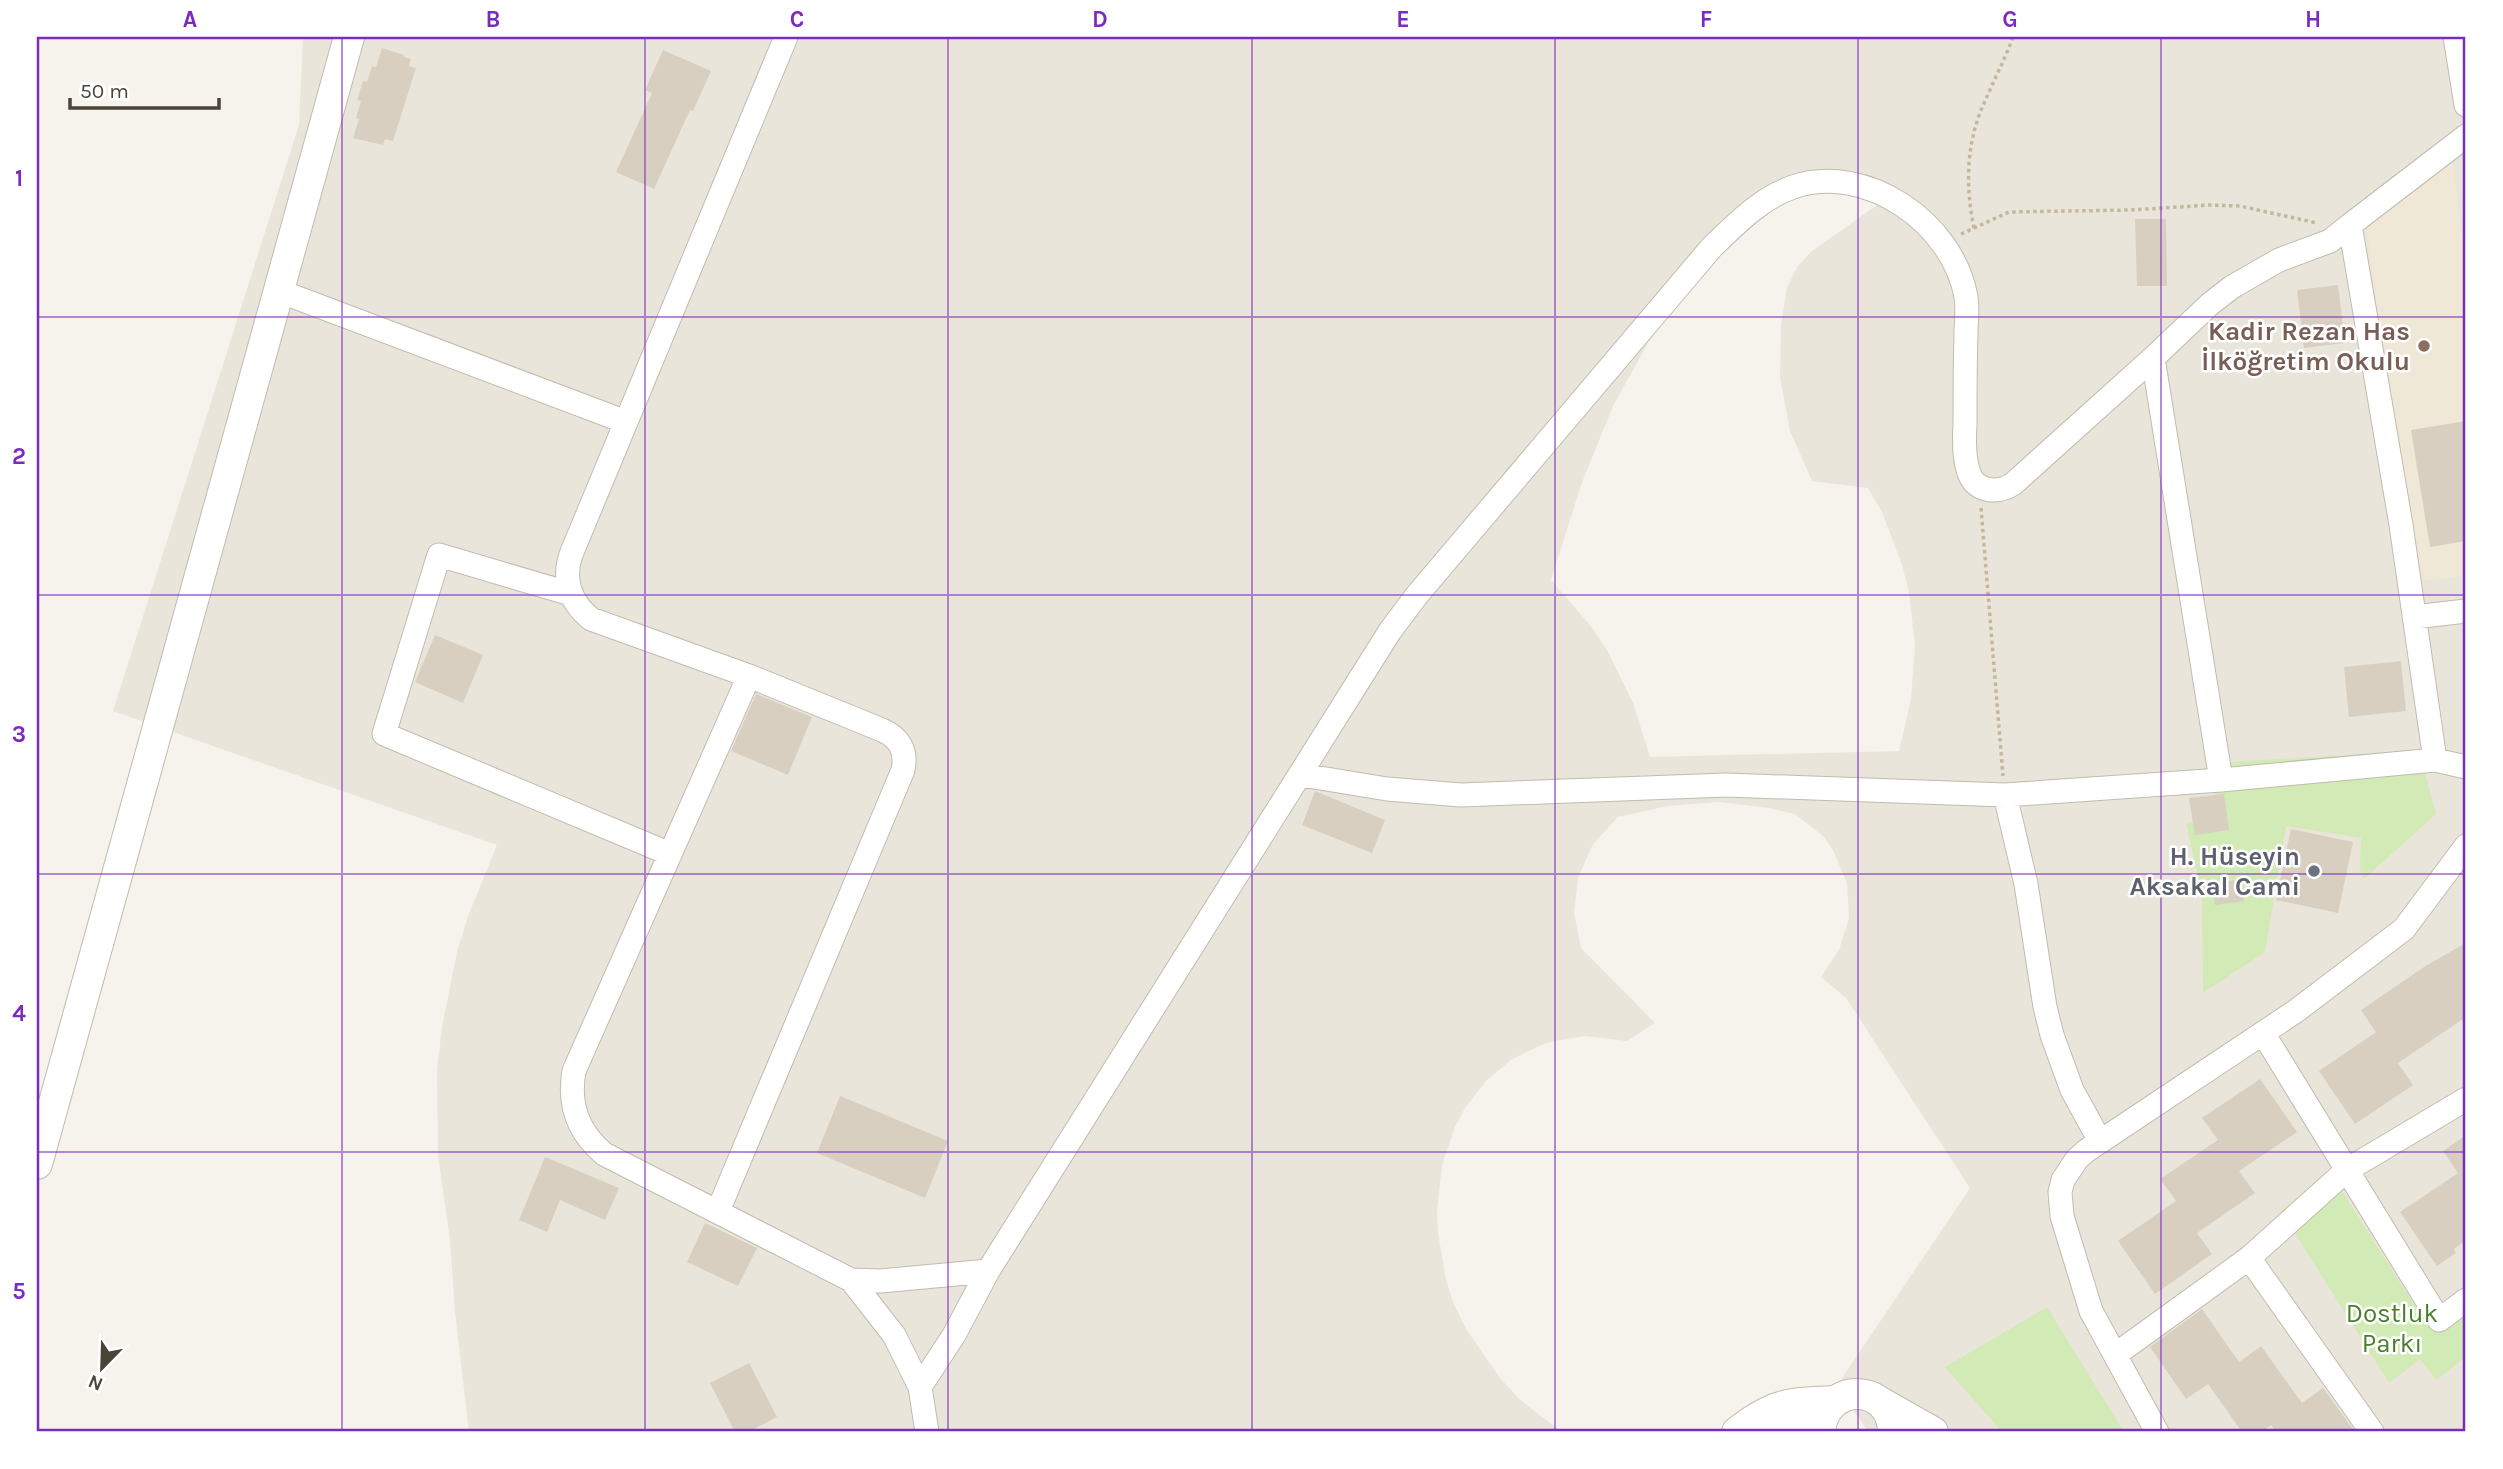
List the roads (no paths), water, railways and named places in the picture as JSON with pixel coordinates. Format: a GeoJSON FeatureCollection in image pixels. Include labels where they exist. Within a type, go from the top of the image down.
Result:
{"type":"FeatureCollection","features":[{"type":"Feature","properties":{"kind":"street"},"geometry":{"type":"LineString","coordinates":[[37,1164],[349,37]]}},
{"type":"Feature","properties":{"kind":"street"},"geometry":{"type":"LineString","coordinates":[[718,1212],[905,762],[901,746],[890,733],[749,676],[591,619],[576,604],[571,594],[568,562],[786,37]]}},
{"type":"Feature","properties":{"kind":"street"},"geometry":{"type":"LineString","coordinates":[[2455,37],[2465,92]]}},
{"type":"Feature","properties":{"kind":"street"},"geometry":{"type":"LineString","coordinates":[[920,1387],[954,1335],[988,1271],[1302,775],[1370,660],[1418,595],[1712,247],[1764,201],[1795,186],[1846,183],[1875,190],[1903,205],[1930,229],[1960,278],[1966,298],[1964,440],[1968,469],[1970,476],[1979,486],[1993,491],[2013,484],[2232,287],[2279,260],[2329,241],[2466,136]]}},
{"type":"Feature","properties":{"kind":"street"},"geometry":{"type":"LineString","coordinates":[[2350,225],[2401,525],[2435,760]]}},
{"type":"Feature","properties":{"kind":"street"},"geometry":{"type":"LineString","coordinates":[[279,291],[626,422]]}},
{"type":"Feature","properties":{"kind":"street"},"geometry":{"type":"LineString","coordinates":[[2153,358],[2221,780]]}},
{"type":"Feature","properties":{"kind":"street"},"geometry":{"type":"LineString","coordinates":[[571,594],[439,555],[384,734],[670,854]]}},
{"type":"Feature","properties":{"kind":"street"},"geometry":{"type":"LineString","coordinates":[[2414,617],[2466,611]]}},
{"type":"Feature","properties":{"kind":"street"},"geometry":{"type":"LineString","coordinates":[[749,676],[574,1071],[573,1107],[583,1133],[604,1154],[851,1280],[894,1335],[920,1387],[927,1432]]}},
{"type":"Feature","properties":{"kind":"street"},"geometry":{"type":"LineString","coordinates":[[1302,775],[1387,789],[1461,795],[1726,785],[2005,795],[2221,780],[2435,760],[2466,768]]}},
{"type":"Feature","properties":{"kind":"street"},"geometry":{"type":"LineString","coordinates":[[2005,795],[2026,884],[2045,1007],[2052,1035],[2072,1090],[2100,1142]]}},
{"type":"Feature","properties":{"kind":"street"},"geometry":{"type":"LineString","coordinates":[[2157,1432],[2091,1311],[2060,1204],[2060,1192],[2069,1169],[2077,1159],[2100,1142],[2296,1011],[2404,929],[2466,846]]}},
{"type":"Feature","properties":{"kind":"street"},"geometry":{"type":"LineString","coordinates":[[2263,1033],[2440,1320],[2466,1300]]}},
{"type":"Feature","properties":{"kind":"street"},"geometry":{"type":"LineString","coordinates":[[2115,1355],[2249,1258],[2347,1170],[2466,1099]]}},
{"type":"Feature","properties":{"kind":"street"},"geometry":{"type":"LineString","coordinates":[[2249,1258],[2372,1432]]}},
{"type":"Feature","properties":{"kind":"street"},"geometry":{"type":"LineString","coordinates":[[851,1280],[881,1281],[988,1271]]}},
{"type":"Feature","properties":{"kind":"street"},"geometry":{"type":"LineString","coordinates":[[1772,1432],[1790,1426],[1805,1426],[1820,1432],[1826,1409],[1844,1396],[1857,1394],[1869,1396],[1933,1432]]}},
{"type":"Feature","properties":{"kind":"street"},"geometry":{"type":"LineString","coordinates":[[1737,1432],[1761,1413],[1794,1403],[1834,1401]]}},
{"type":"Feature","properties":{"kind":"street"},"geometry":{"type":"LineString","coordinates":[[1880,1402],[1889,1412],[1893,1432]]}},
{"type":"Feature","properties":{"kind":"place","name":"Kadir Rezan Has İlköğretim Okulu"},"geometry":{"type":"Point","coordinates":[2424,346]}},
{"type":"Feature","properties":{"kind":"place","name":"H. Hüseyin Aksakal Cami"},"geometry":{"type":"Point","coordinates":[2314,871]}},
{"type":"Feature","properties":{"kind":"park label","name":"Dostluk Parkı"},"geometry":{"type":"Point","coordinates":[2392,1328]}}]}
